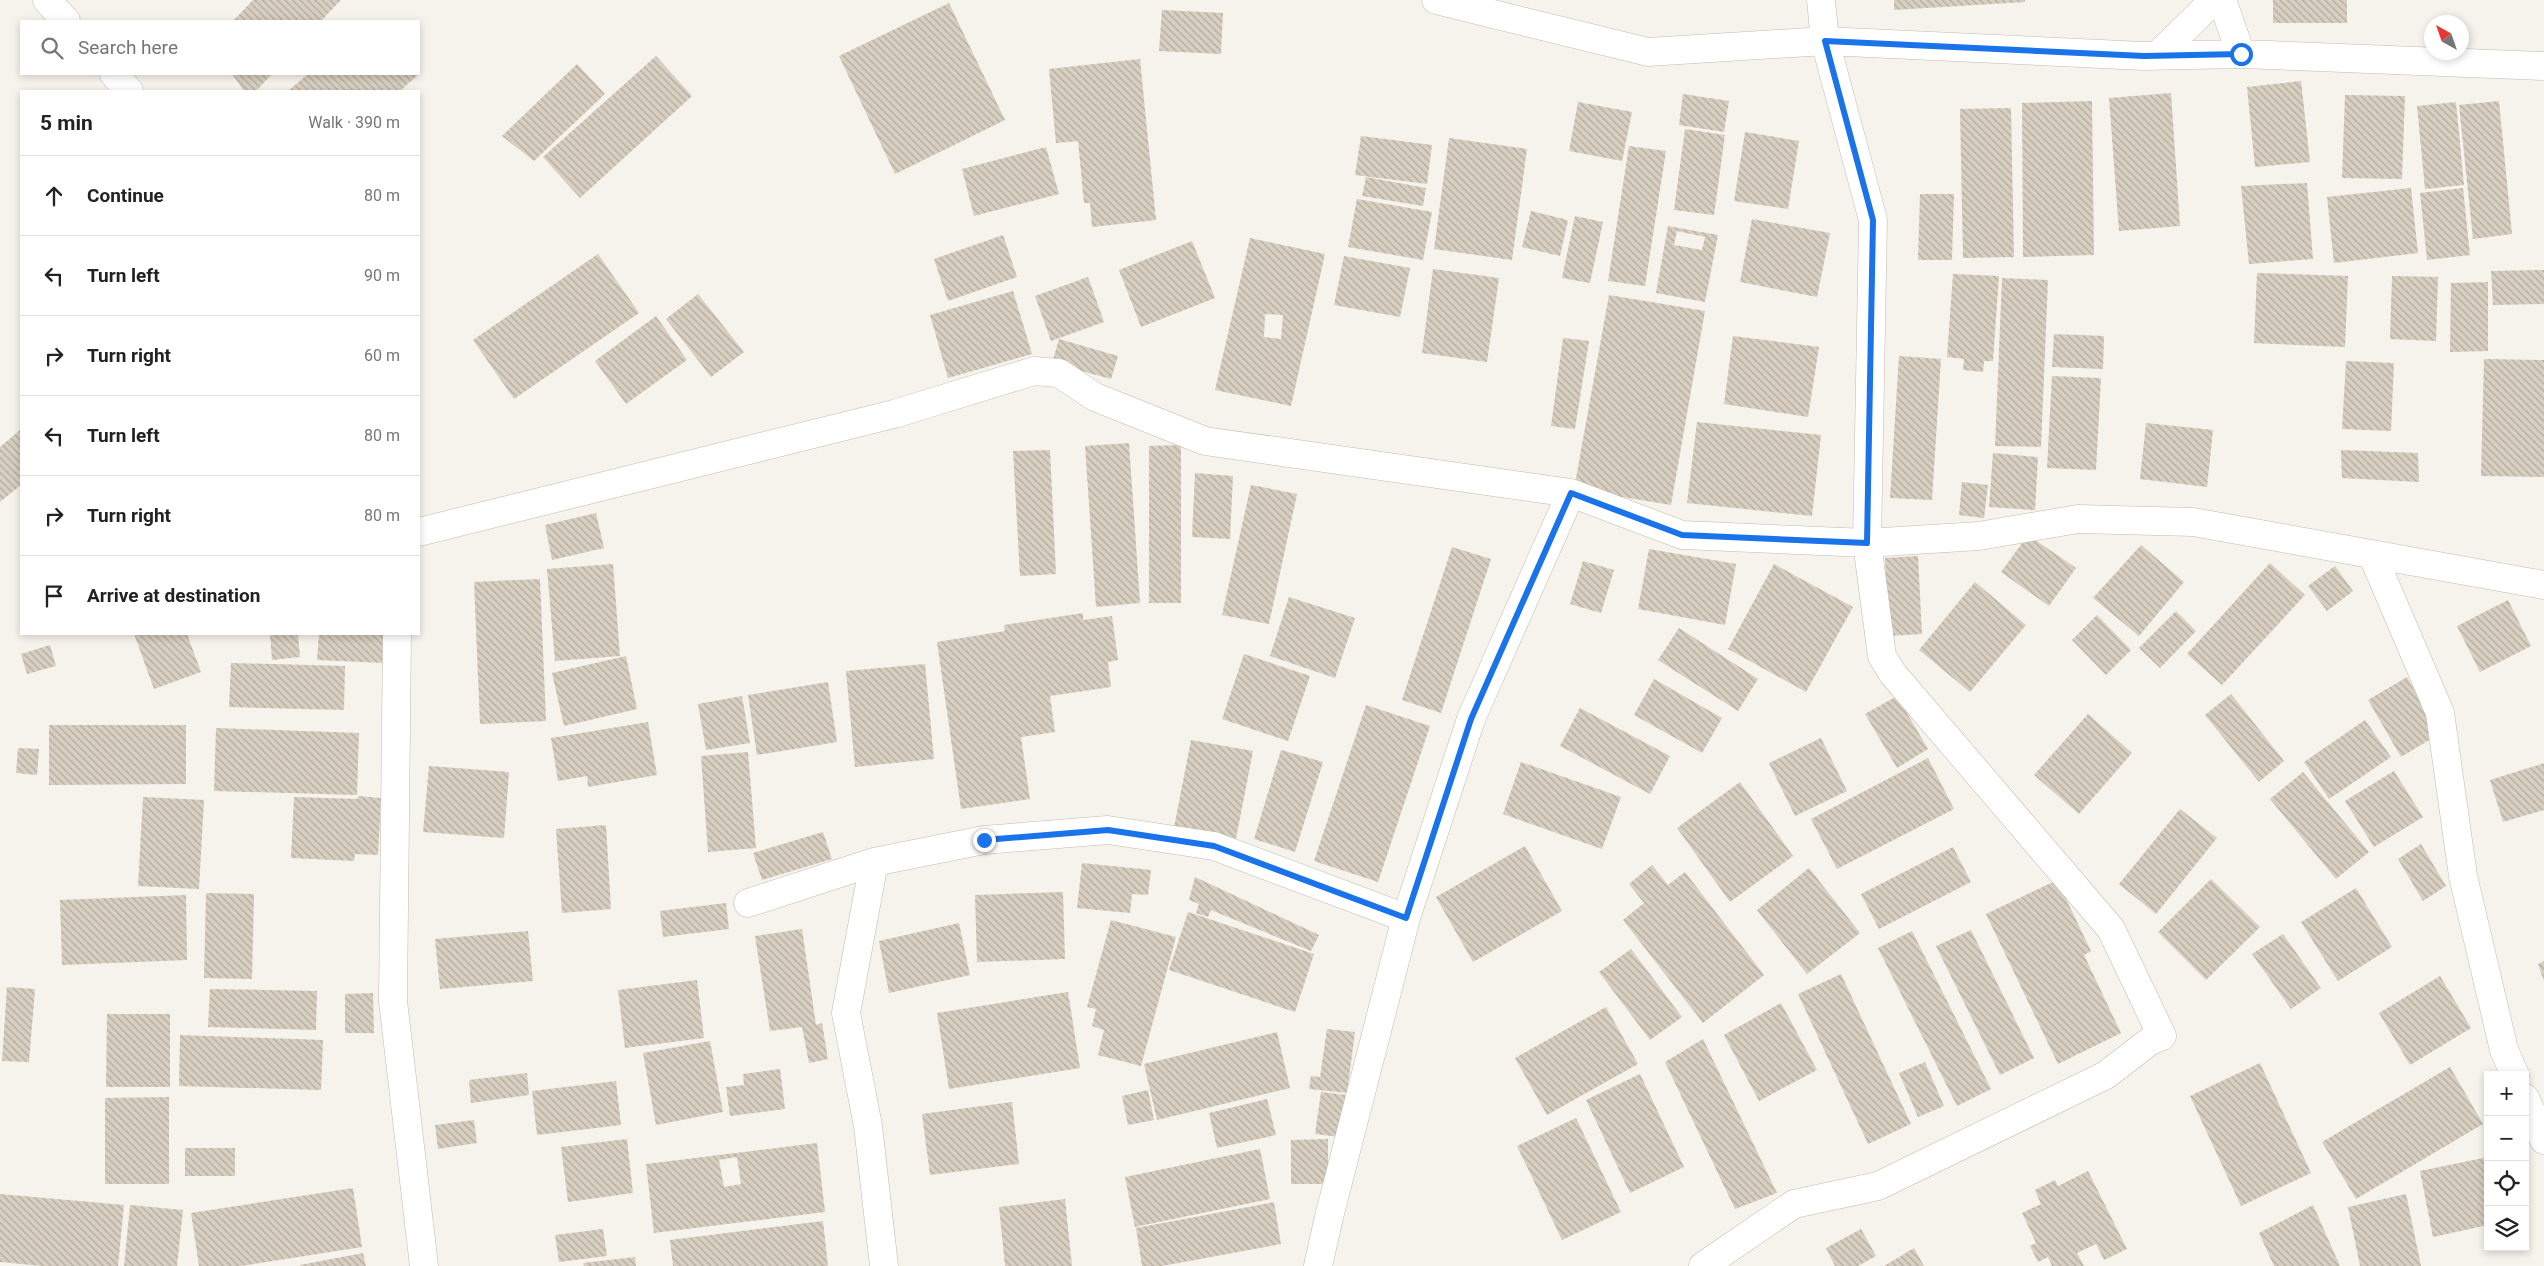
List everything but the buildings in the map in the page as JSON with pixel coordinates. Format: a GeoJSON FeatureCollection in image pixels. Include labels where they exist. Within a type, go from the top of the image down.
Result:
{"type":"FeatureCollection","features":[{"type":"Feature","properties":{"kind":"street"},"geometry":{"type":"LineString","coordinates":[[47,0],[65,20]]}},
{"type":"Feature","properties":{"kind":"street"},"geometry":{"type":"LineString","coordinates":[[1436,0],[1648,52],[1825,41],[2158,55],[2241,54],[2544,66]]}},
{"type":"Feature","properties":{"kind":"street"},"geometry":{"type":"LineString","coordinates":[[1703,1266],[1794,1204],[1878,1186],[2106,1075],[2150,1042],[2162,1036],[2111,929],[1893,674],[1882,656],[1867,543],[1873,220],[1825,41],[1821,0]]}},
{"type":"Feature","properties":{"kind":"street"},"geometry":{"type":"LineString","coordinates":[[2158,55],[2214,0]]}},
{"type":"Feature","properties":{"kind":"street"},"geometry":{"type":"LineString","coordinates":[[2222,0],[2241,54]]}},
{"type":"Feature","properties":{"kind":"street"},"geometry":{"type":"LineString","coordinates":[[115,75],[128,90]]}},
{"type":"Feature","properties":{"kind":"street"},"geometry":{"type":"LineString","coordinates":[[420,532],[894,414],[1034,371],[1059,373],[1095,397],[1205,441],[1571,493],[1682,535],[1867,543],[1979,536],[2078,519],[2193,522],[2544,585]]}},
{"type":"Feature","properties":{"kind":"street"},"geometry":{"type":"LineString","coordinates":[[1318,1266],[1406,918],[1471,719],[1571,493]]}},
{"type":"Feature","properties":{"kind":"street"},"geometry":{"type":"LineString","coordinates":[[2372,554],[2440,713],[2463,876],[2504,1050],[2513,1071]]}},
{"type":"Feature","properties":{"kind":"street"},"geometry":{"type":"LineString","coordinates":[[397,635],[393,1001],[424,1266]]}},
{"type":"Feature","properties":{"kind":"street"},"geometry":{"type":"LineString","coordinates":[[748,903],[874,862],[984,840],[1108,830],[1214,846],[1406,918]]}},
{"type":"Feature","properties":{"kind":"street"},"geometry":{"type":"LineString","coordinates":[[874,862],[846,1013],[868,1126],[884,1266]]}},
{"type":"Feature","properties":{"kind":"street"},"geometry":{"type":"LineString","coordinates":[[2529,1107],[2544,1140]]}},
{"type":"Feature","properties":{"kind":"route"},"geometry":{"type":"LineString","coordinates":[[984,840],[1108,830],[1214,846],[1406,918],[1471,719],[1571,493],[1682,535],[1867,543],[1873,220],[1825,41],[2144,56],[2241,54]]}}]}
